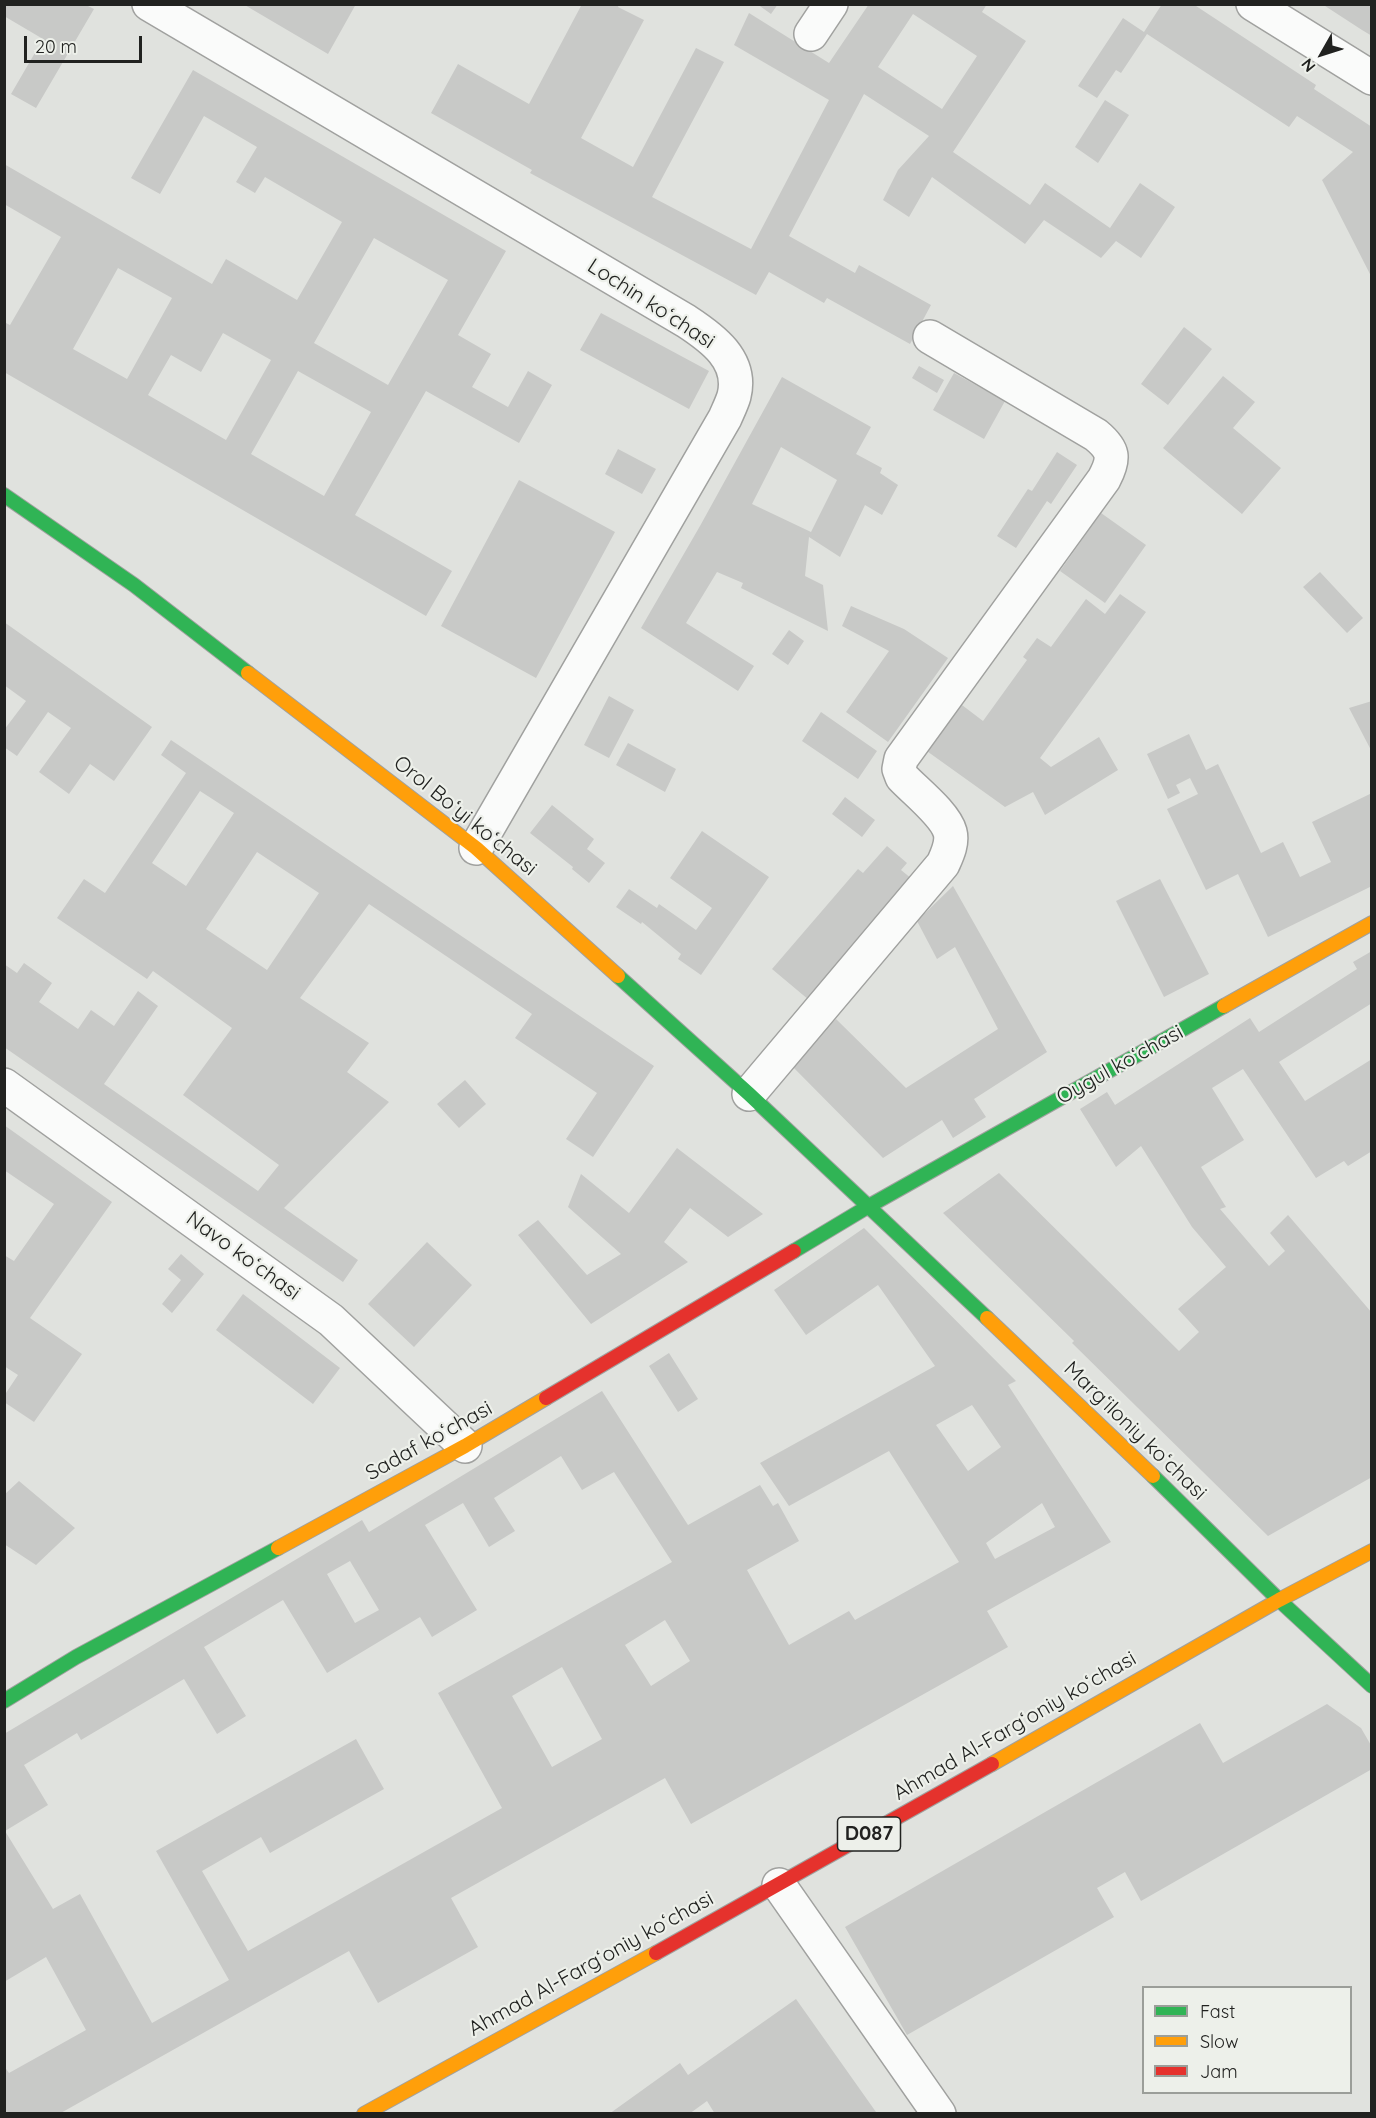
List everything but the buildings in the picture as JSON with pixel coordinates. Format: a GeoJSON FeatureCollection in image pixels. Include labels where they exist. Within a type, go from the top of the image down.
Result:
{"type":"FeatureCollection","features":[{"type":"Feature","properties":{"kind":"street","name":"Lochin koʻchasi"},"geometry":{"type":"LineString","coordinates":[[149,4],[686,321],[723,351],[735,370],[735,394],[725,418],[476,848]]}},
{"type":"Feature","properties":{"kind":"street"},"geometry":{"type":"LineString","coordinates":[[811,34],[831,4]]}},
{"type":"Feature","properties":{"kind":"street"},"geometry":{"type":"LineString","coordinates":[[1253,4],[1371,78]]}},
{"type":"Feature","properties":{"kind":"street"},"geometry":{"type":"LineString","coordinates":[[749,1094],[943,864],[950,845],[951,833],[946,822],[902,777],[899,769],[901,759],[1104,479],[1112,460],[1110,450],[1096,435],[930,337]]}},
{"type":"Feature","properties":{"kind":"street","name":"Orol Boʻyi koʻchasi"},"geometry":{"type":"LineString","coordinates":[[4,495],[134,585],[476,848],[749,1094],[869,1206]]}},
{"type":"Feature","properties":{"kind":"street","name":"Oygul koʻchasi"},"geometry":{"type":"LineString","coordinates":[[869,1206],[1371,923]]}},
{"type":"Feature","properties":{"kind":"street","name":"Navo koʻchasi"},"geometry":{"type":"LineString","coordinates":[[4,1085],[331,1320],[465,1446]]}},
{"type":"Feature","properties":{"kind":"street","name":"Sadaf koʻchasi"},"geometry":{"type":"LineString","coordinates":[[4,1701],[75,1657],[465,1446],[869,1206]]}},
{"type":"Feature","properties":{"kind":"street","name":"Margʻiloniy koʻchasi"},"geometry":{"type":"LineString","coordinates":[[869,1206],[1371,1686]]}},
{"type":"Feature","properties":{"kind":"street","name":"Ahmad Al-Fargʻoniy koʻchasi"},"geometry":{"type":"LineString","coordinates":[[364,2114],[779,1885],[1279,1600],[1371,1551]]}},
{"type":"Feature","properties":{"kind":"street"},"geometry":{"type":"LineString","coordinates":[[779,1885],[939,2114]]}},
{"type":"Feature","properties":{"kind":"traffic: fast"},"geometry":{"type":"LineString","coordinates":[[4,495],[134,585],[248,673]]}},
{"type":"Feature","properties":{"kind":"traffic: fast"},"geometry":{"type":"LineString","coordinates":[[618,976],[749,1094],[987,1318]]}},
{"type":"Feature","properties":{"kind":"traffic: fast"},"geometry":{"type":"LineString","coordinates":[[794,1251],[869,1206],[1224,1006]]}},
{"type":"Feature","properties":{"kind":"traffic: fast"},"geometry":{"type":"LineString","coordinates":[[1153,1476],[1279,1600],[1372,1686]]}},
{"type":"Feature","properties":{"kind":"traffic: fast"},"geometry":{"type":"LineString","coordinates":[[4,1701],[76,1657],[278,1548]]}},
{"type":"Feature","properties":{"kind":"traffic: slow"},"geometry":{"type":"LineString","coordinates":[[248,673],[476,848],[618,976]]}},
{"type":"Feature","properties":{"kind":"traffic: slow"},"geometry":{"type":"LineString","coordinates":[[1224,1006],[1372,923]]}},
{"type":"Feature","properties":{"kind":"traffic: slow"},"geometry":{"type":"LineString","coordinates":[[987,1318],[1153,1476]]}},
{"type":"Feature","properties":{"kind":"traffic: slow"},"geometry":{"type":"LineString","coordinates":[[278,1548],[465,1446],[546,1398]]}},
{"type":"Feature","properties":{"kind":"traffic: slow"},"geometry":{"type":"LineString","coordinates":[[992,1764],[1279,1600],[1372,1551]]}},
{"type":"Feature","properties":{"kind":"traffic: slow"},"geometry":{"type":"LineString","coordinates":[[364,2114],[656,1953]]}},
{"type":"Feature","properties":{"kind":"traffic: jam"},"geometry":{"type":"LineString","coordinates":[[546,1398],[794,1251]]}},
{"type":"Feature","properties":{"kind":"traffic: jam"},"geometry":{"type":"LineString","coordinates":[[656,1953],[992,1764]]}}]}
